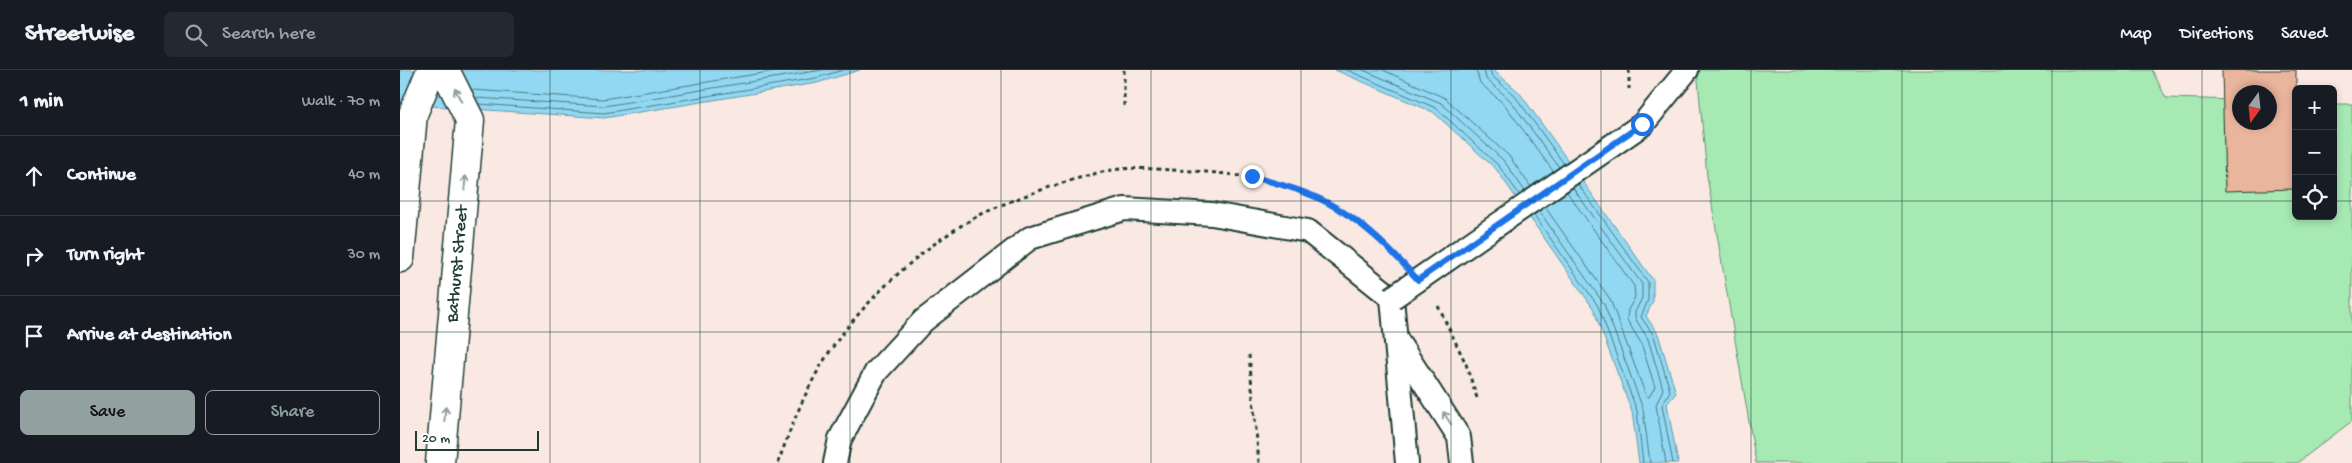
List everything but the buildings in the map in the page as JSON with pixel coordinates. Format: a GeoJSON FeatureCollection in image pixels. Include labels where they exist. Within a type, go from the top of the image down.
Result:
{"type":"FeatureCollection","features":[{"type":"Feature","properties":{"kind":"main road"},"geometry":{"type":"LineString","coordinates":[[401,242],[413,114],[431,70]]}},
{"type":"Feature","properties":{"kind":"main road","name":"Bathurst Street"},"geometry":{"type":"LineString","coordinates":[[440,463],[470,120],[445,70]]}},
{"type":"Feature","properties":{"kind":"lane"},"geometry":{"type":"LineString","coordinates":[[1392,298],[1642,124],[1687,70]]}},
{"type":"Feature","properties":{"kind":"lane"},"geometry":{"type":"LineString","coordinates":[[835,463],[840,439],[876,372],[923,321],[1030,238],[1124,210],[1212,214],[1308,231],[1392,298],[1406,463]]}},
{"type":"Feature","properties":{"kind":"lane"},"geometry":{"type":"LineString","coordinates":[[1396,339],[1459,437],[1462,463]]}},
{"type":"Feature","properties":{"kind":"path"},"geometry":{"type":"LineString","coordinates":[[1124,70],[1124,107]]}},
{"type":"Feature","properties":{"kind":"path"},"geometry":{"type":"LineString","coordinates":[[778,463],[795,416],[815,376],[836,342],[862,309],[896,276],[945,238],[983,214],[1035,191],[1113,170],[1206,172],[1252,176],[1314,197]]}},
{"type":"Feature","properties":{"kind":"path"},"geometry":{"type":"LineString","coordinates":[[1336,208],[1364,226],[1393,252],[1440,309],[1466,364],[1480,409]]}},
{"type":"Feature","properties":{"kind":"path"},"geometry":{"type":"LineString","coordinates":[[1249,355],[1259,463]]}},
{"type":"Feature","properties":{"kind":"green space"},"geometry":{"type":"Polygon","coordinates":[[[1697,70],[2152,70],[2166,98],[2232,100],[2232,130],[2277,130],[2277,101],[2292,102],[2292,220],[2337,220],[2337,104],[2352,104],[2352,421],[2297,463],[1756,463],[1707,176],[1697,70]]]}},
{"type":"Feature","properties":{"kind":"water"},"geometry":{"type":"Polygon","coordinates":[[[400,70],[860,70],[817,83],[604,118],[400,104],[400,70]]]}},
{"type":"Feature","properties":{"kind":"water"},"geometry":{"type":"Polygon","coordinates":[[[1335,70],[1493,70],[1519,92],[1653,280],[1653,301],[1646,316],[1658,334],[1676,393],[1667,404],[1678,463],[1639,463],[1632,412],[1593,308],[1496,169],[1433,112],[1335,70]]]}},
{"type":"Feature","properties":{"kind":"route"},"geometry":{"type":"LineString","coordinates":[[1252,176],[1291,188],[1329,203],[1364,226],[1393,252],[1418,280],[1642,124]]}}]}
